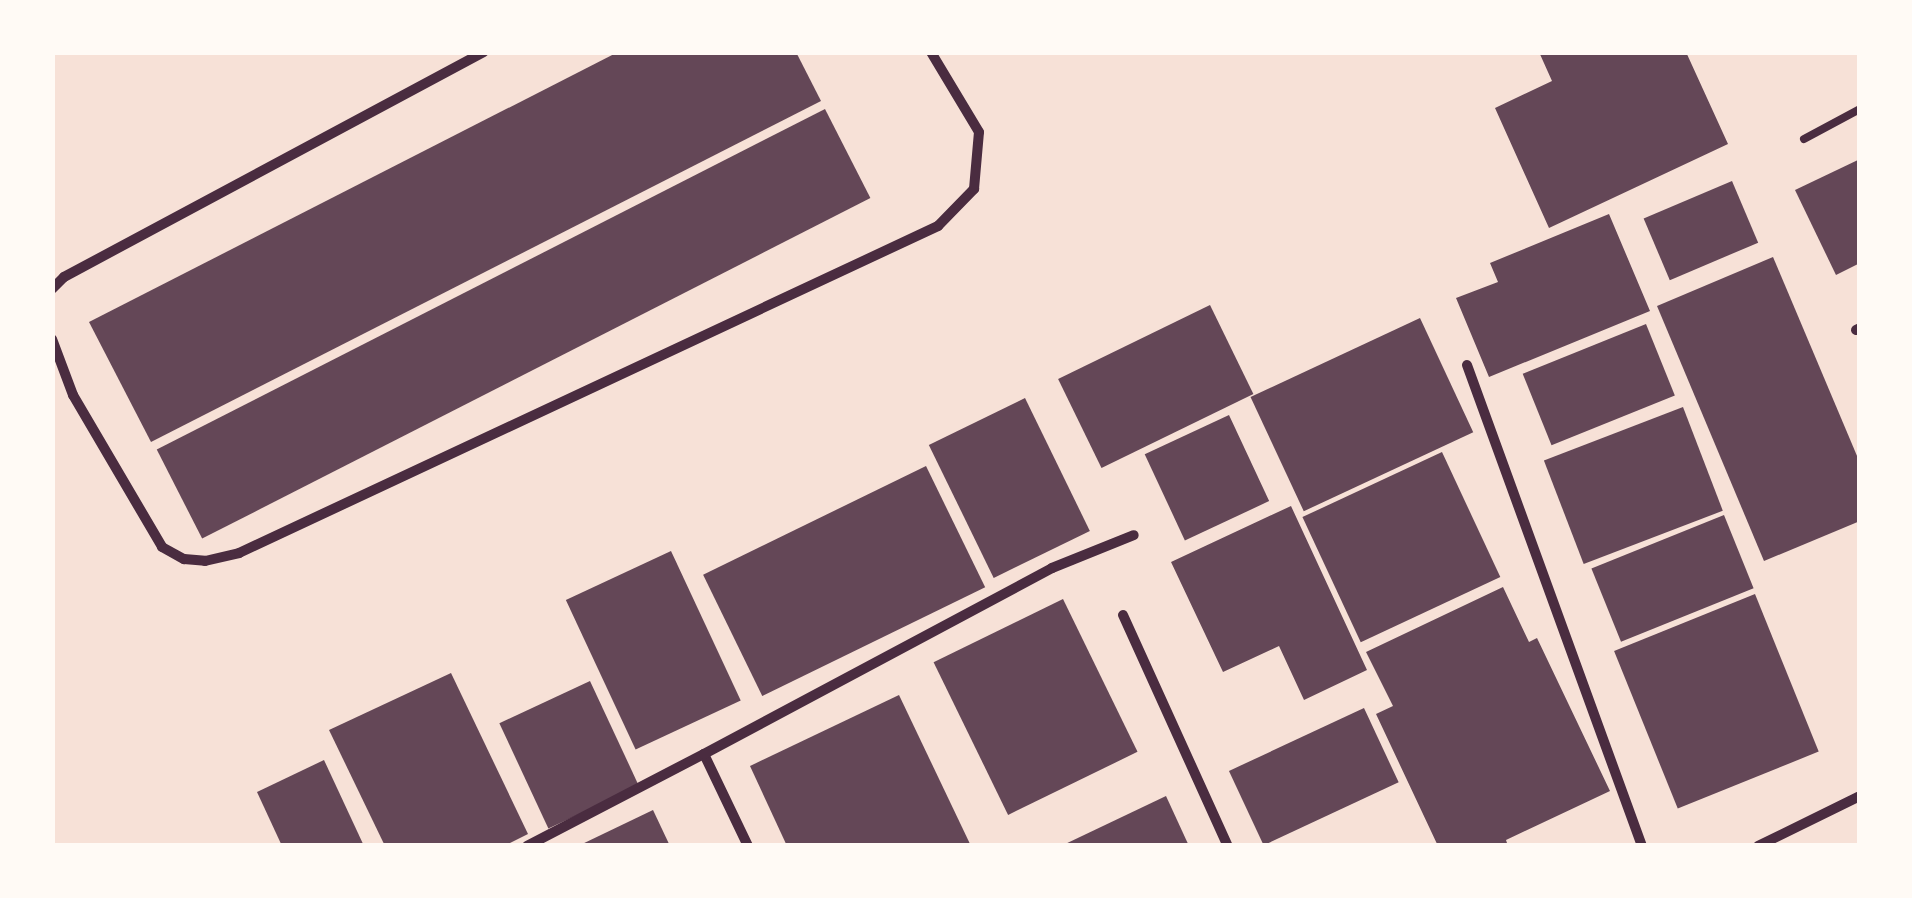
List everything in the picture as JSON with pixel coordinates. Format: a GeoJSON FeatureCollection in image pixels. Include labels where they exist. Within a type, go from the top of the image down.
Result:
{"type":"FeatureCollection","features":[{"type":"Feature","properties":{"kind":"street"},"geometry":{"type":"LineString","coordinates":[[52,289],[64,277],[484,52]]}},
{"type":"Feature","properties":{"kind":"street"},"geometry":{"type":"LineString","coordinates":[[52,339],[73,395],[162,547],[194,560],[239,553],[938,226],[974,189],[979,132],[931,52]]}},
{"type":"Feature","properties":{"kind":"street"},"geometry":{"type":"LineString","coordinates":[[1467,365],[1642,846]]}},
{"type":"Feature","properties":{"kind":"street"},"geometry":{"type":"LineString","coordinates":[[527,846],[1052,568],[1134,534]]}},
{"type":"Feature","properties":{"kind":"street"},"geometry":{"type":"LineString","coordinates":[[1123,614],[1228,846]]}},
{"type":"Feature","properties":{"kind":"street"},"geometry":{"type":"LineString","coordinates":[[704,754],[748,846]]}},
{"type":"Feature","properties":{"kind":"street"},"geometry":{"type":"LineString","coordinates":[[1758,846],[1860,796]]}},
{"type":"Feature","properties":{"kind":"lane"},"geometry":{"type":"LineString","coordinates":[[1804,139],[1860,109]]}},
{"type":"Feature","properties":{"kind":"building"},"geometry":{"type":"Polygon","coordinates":[[[618,52],[796,52],[821,101],[151,442],[89,322],[618,52]]]}},
{"type":"Feature","properties":{"kind":"building"},"geometry":{"type":"Polygon","coordinates":[[[1539,52],[1686,52],[1728,144],[1549,228],[1495,108],[1552,81],[1539,52]]]}},
{"type":"Feature","properties":{"kind":"building"},"geometry":{"type":"Polygon","coordinates":[[[825,109],[870,198],[202,539],[157,449],[825,109]]]}},
{"type":"Feature","properties":{"kind":"building"},"geometry":{"type":"Polygon","coordinates":[[[1860,159],[1860,263],[1836,275],[1795,190],[1860,159]]]}},
{"type":"Feature","properties":{"kind":"building"},"geometry":{"type":"Polygon","coordinates":[[[1732,181],[1758,243],[1670,280],[1644,219],[1732,181]]]}},
{"type":"Feature","properties":{"kind":"building"},"geometry":{"type":"Polygon","coordinates":[[[1609,214],[1650,311],[1489,377],[1456,298],[1498,282],[1490,263],[1609,214]]]}},
{"type":"Feature","properties":{"kind":"building"},"geometry":{"type":"Polygon","coordinates":[[[1773,257],[1860,463],[1860,521],[1764,561],[1657,306],[1773,257]]]}},
{"type":"Feature","properties":{"kind":"building"},"geometry":{"type":"Polygon","coordinates":[[[1210,305],[1253,394],[1102,468],[1058,379],[1210,305]]]}},
{"type":"Feature","properties":{"kind":"building"},"geometry":{"type":"Polygon","coordinates":[[[1420,318],[1473,432],[1304,511],[1251,397],[1420,318]]]}},
{"type":"Feature","properties":{"kind":"building"},"geometry":{"type":"Polygon","coordinates":[[[1646,324],[1675,395],[1552,445],[1523,374],[1646,324]]]}},
{"type":"Feature","properties":{"kind":"building"},"geometry":{"type":"Polygon","coordinates":[[[1025,398],[1090,531],[994,578],[929,445],[1025,398]]]}},
{"type":"Feature","properties":{"kind":"building"},"geometry":{"type":"Polygon","coordinates":[[[1683,407],[1723,511],[1584,564],[1544,460],[1683,407]]]}},
{"type":"Feature","properties":{"kind":"building"},"geometry":{"type":"Polygon","coordinates":[[[1229,415],[1269,501],[1185,540],[1145,454],[1229,415]]]}},
{"type":"Feature","properties":{"kind":"building"},"geometry":{"type":"Polygon","coordinates":[[[1442,452],[1500,577],[1361,642],[1302,517],[1442,452]]]}},
{"type":"Feature","properties":{"kind":"building"},"geometry":{"type":"Polygon","coordinates":[[[926,466],[985,587],[762,696],[703,575],[926,466]]]}},
{"type":"Feature","properties":{"kind":"building"},"geometry":{"type":"Polygon","coordinates":[[[1291,506],[1367,670],[1304,700],[1279,646],[1223,672],[1171,562],[1291,506]]]}},
{"type":"Feature","properties":{"kind":"building"},"geometry":{"type":"Polygon","coordinates":[[[1724,515],[1754,588],[1621,642],[1591,569],[1724,515]]]}},
{"type":"Feature","properties":{"kind":"building"},"geometry":{"type":"Polygon","coordinates":[[[671,551],[741,701],[636,750],[566,600],[671,551]]]}},
{"type":"Feature","properties":{"kind":"building"},"geometry":{"type":"Polygon","coordinates":[[[1503,587],[1529,642],[1537,638],[1610,791],[1506,840],[1508,846],[1438,846],[1376,714],[1393,706],[1366,652],[1503,587]]]}},
{"type":"Feature","properties":{"kind":"building"},"geometry":{"type":"Polygon","coordinates":[[[1755,594],[1819,752],[1678,809],[1614,651],[1755,594]]]}},
{"type":"Feature","properties":{"kind":"building"},"geometry":{"type":"Polygon","coordinates":[[[1063,599],[1138,752],[1008,815],[934,662],[1063,599]]]}},
{"type":"Feature","properties":{"kind":"building"},"geometry":{"type":"Polygon","coordinates":[[[451,673],[528,834],[504,846],[385,846],[329,730],[451,673]]]}},
{"type":"Feature","properties":{"kind":"building"},"geometry":{"type":"Polygon","coordinates":[[[590,681],[639,786],[548,828],[499,723],[590,681]]]}},
{"type":"Feature","properties":{"kind":"building"},"geometry":{"type":"Polygon","coordinates":[[[899,695],[971,846],[787,846],[750,766],[899,695]]]}},
{"type":"Feature","properties":{"kind":"building"},"geometry":{"type":"Polygon","coordinates":[[[1364,708],[1399,782],[1264,845],[1229,771],[1364,708]]]}},
{"type":"Feature","properties":{"kind":"building"},"geometry":{"type":"Polygon","coordinates":[[[324,760],[364,846],[282,846],[257,792],[324,760]]]}},
{"type":"Feature","properties":{"kind":"building"},"geometry":{"type":"Polygon","coordinates":[[[1166,796],[1189,846],[1061,846],[1166,796]]]}},
{"type":"Feature","properties":{"kind":"building"},"geometry":{"type":"Polygon","coordinates":[[[653,810],[670,846],[578,846],[653,810]]]}}]}
